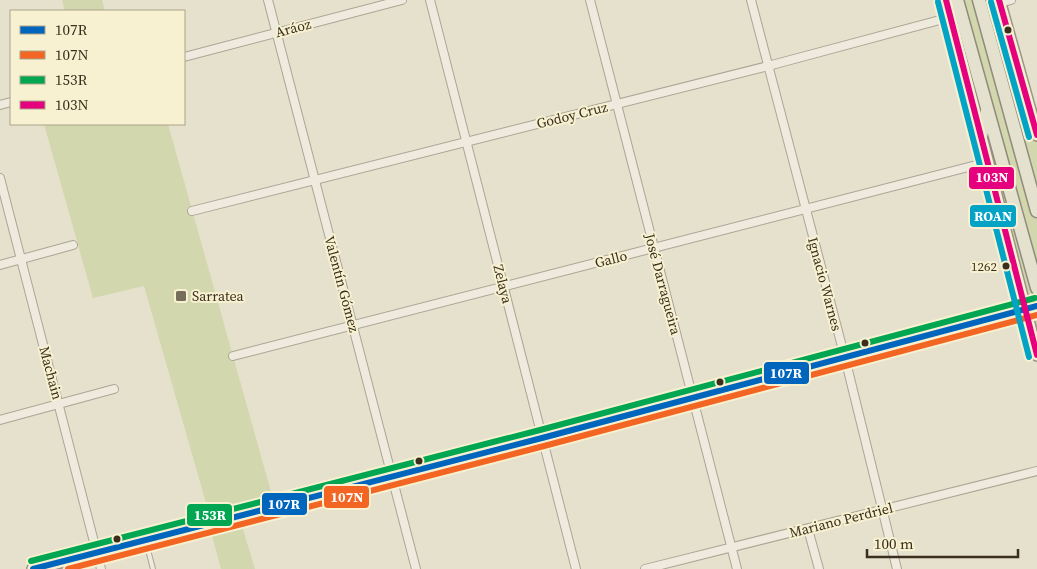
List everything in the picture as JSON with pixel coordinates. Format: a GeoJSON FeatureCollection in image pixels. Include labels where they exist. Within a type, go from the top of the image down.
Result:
{"type":"FeatureCollection","features":[{"type":"Feature","properties":{"kind":"main road"},"geometry":{"type":"LineString","coordinates":[[957,0],[1037,288]]}},
{"type":"Feature","properties":{"kind":"main road"},"geometry":{"type":"LineString","coordinates":[[979,0],[1037,211]]}},
{"type":"Feature","properties":{"kind":"main road"},"geometry":{"type":"LineString","coordinates":[[981,136],[987,109]]}},
{"type":"Feature","properties":{"kind":"street","name":"Valentín Gómez"},"geometry":{"type":"LineString","coordinates":[[268,0],[416,569]]}},
{"type":"Feature","properties":{"kind":"street","name":"Aráoz"},"geometry":{"type":"LineString","coordinates":[[185,57],[402,0]]}},
{"type":"Feature","properties":{"kind":"street","name":"Zelaya"},"geometry":{"type":"LineString","coordinates":[[430,0],[576,569]]}},
{"type":"Feature","properties":{"kind":"street","name":"José Darragueira"},"geometry":{"type":"LineString","coordinates":[[590,0],[737,569]]}},
{"type":"Feature","properties":{"kind":"street","name":"Ignacio Warnes"},"geometry":{"type":"LineString","coordinates":[[751,0],[845,358],[897,569]]}},
{"type":"Feature","properties":{"kind":"street"},"geometry":{"type":"LineString","coordinates":[[946,0],[1037,354]]}},
{"type":"Feature","properties":{"kind":"street"},"geometry":{"type":"LineString","coordinates":[[1003,1],[1037,135]]}},
{"type":"Feature","properties":{"kind":"street","name":"Godoy Cruz"},"geometry":{"type":"LineString","coordinates":[[192,211],[768,66],[951,17]]}},
{"type":"Feature","properties":{"kind":"street","name":"Gallo"},"geometry":{"type":"LineString","coordinates":[[233,356],[988,162]]}},
{"type":"Feature","properties":{"kind":"street","name":"Machain"},"geometry":{"type":"LineString","coordinates":[[0,178],[101,569]]}},
{"type":"Feature","properties":{"kind":"street"},"geometry":{"type":"LineString","coordinates":[[0,265],[73,246]]}},
{"type":"Feature","properties":{"kind":"street"},"geometry":{"type":"LineString","coordinates":[[33,569],[542,438],[1037,306]]}},
{"type":"Feature","properties":{"kind":"street"},"geometry":{"type":"LineString","coordinates":[[0,420],[114,389]]}},
{"type":"Feature","properties":{"kind":"street","name":"Mariano Perdriel"},"geometry":{"type":"LineString","coordinates":[[645,569],[1037,471]]}},
{"type":"Feature","properties":{"kind":"street"},"geometry":{"type":"LineString","coordinates":[[808,529],[819,569]]}},
{"type":"Feature","properties":{"kind":"lane"},"geometry":{"type":"LineString","coordinates":[[145,540],[153,569]]}},
{"type":"Feature","properties":{"kind":"green space"},"geometry":{"type":"Polygon","coordinates":[[[62,0],[102,0],[105,10],[65,10],[62,0]]]}},
{"type":"Feature","properties":{"kind":"green space"},"geometry":{"type":"Polygon","coordinates":[[[946,0],[999,0],[1037,135],[1037,355],[946,0]]]}},
{"type":"Feature","properties":{"kind":"green space"},"geometry":{"type":"Polygon","coordinates":[[[44,125],[168,125],[275,506],[239,516],[255,569],[221,569],[212,536],[208,510],[144,286],[93,298],[44,125]]]}},
{"type":"Feature","properties":{"kind":"transit line","name":"103N"},"geometry":{"type":"LineString","coordinates":[[946,0],[1037,355]]}},
{"type":"Feature","properties":{"kind":"transit line","name":"103N"},"geometry":{"type":"LineString","coordinates":[[999,0],[1037,135]]}},
{"type":"Feature","properties":{"kind":"transit line","name":"ROAN"},"geometry":{"type":"LineString","coordinates":[[938,2],[1029,357]]}},
{"type":"Feature","properties":{"kind":"transit line","name":"ROAN"},"geometry":{"type":"LineString","coordinates":[[991,2],[1029,137]]}},
{"type":"Feature","properties":{"kind":"transit line","name":"153R"},"geometry":{"type":"LineString","coordinates":[[31,561],[540,430],[1035,298]]}},
{"type":"Feature","properties":{"kind":"transit line","name":"107R"},"geometry":{"type":"LineString","coordinates":[[33,569],[542,438],[1037,306]]}},
{"type":"Feature","properties":{"kind":"transit line","name":"107N"},"geometry":{"type":"LineString","coordinates":[[68,569],[544,446],[1037,315]]}},
{"type":"Feature","properties":{"kind":"place","name":"1262"},"geometry":{"type":"Point","coordinates":[1006,266]}},
{"type":"Feature","properties":{"kind":"place","name":"Sarratea"},"geometry":{"type":"Point","coordinates":[181,296]}}]}
